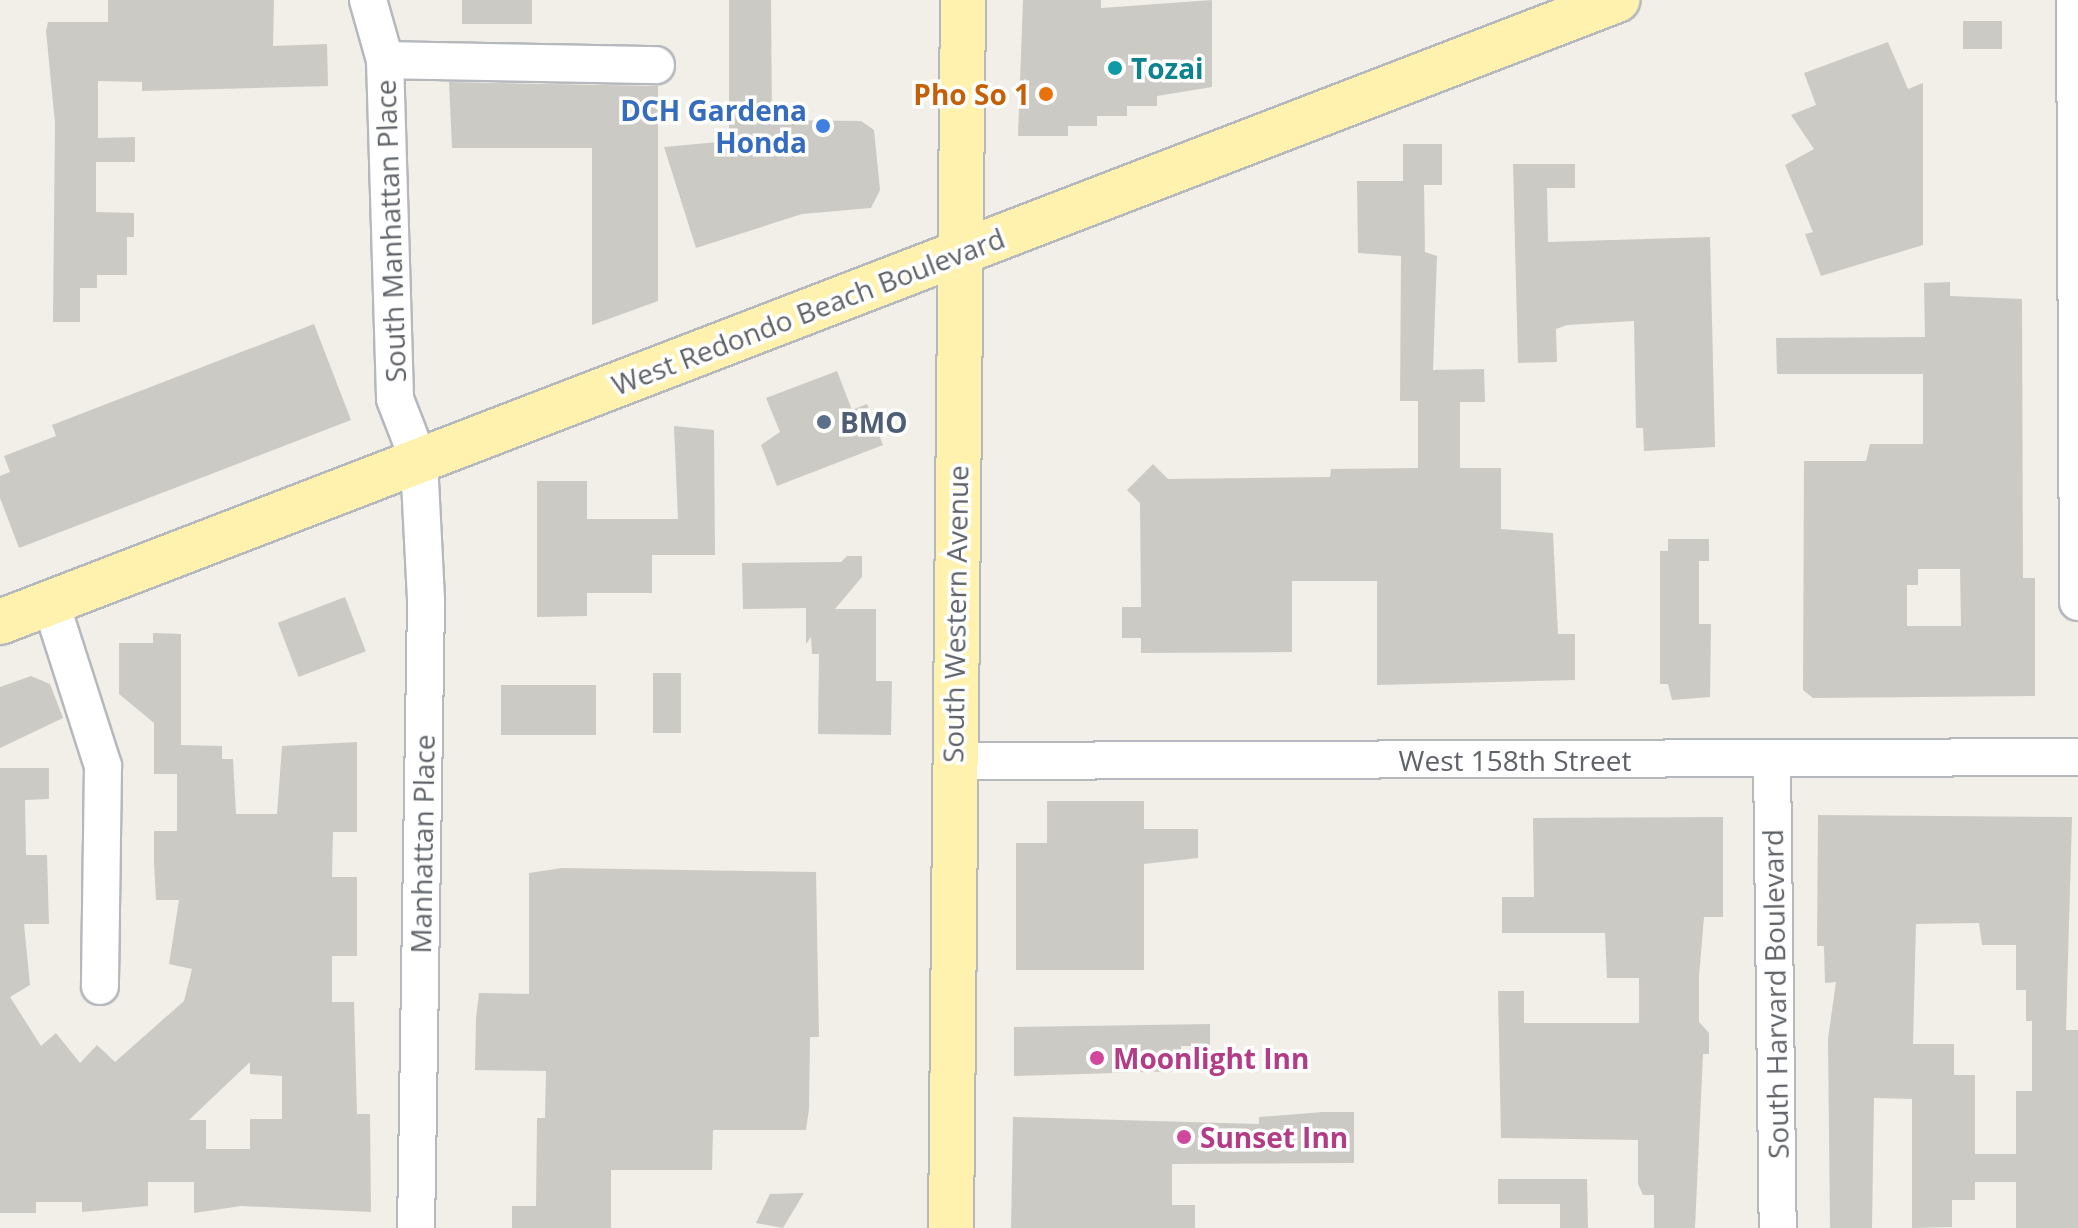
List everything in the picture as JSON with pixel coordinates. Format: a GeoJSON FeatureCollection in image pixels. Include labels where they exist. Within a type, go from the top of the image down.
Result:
{"type":"FeatureCollection","features":[{"type":"Feature","properties":{"kind":"main road","name":"South Western Avenue"},"geometry":{"type":"LineString","coordinates":[[951,1228],[953,761],[963,0]]}},
{"type":"Feature","properties":{"kind":"main road","name":"West Redondo Beach Boulevard"},"geometry":{"type":"LineString","coordinates":[[0,622],[1617,0]]}},
{"type":"Feature","properties":{"kind":"street","name":"South Manhattan Place"},"geometry":{"type":"LineString","coordinates":[[368,0],[385,60],[395,399],[419,461]]}},
{"type":"Feature","properties":{"kind":"street"},"geometry":{"type":"LineString","coordinates":[[2075,0],[2078,602]]}},
{"type":"Feature","properties":{"kind":"street"},"geometry":{"type":"LineString","coordinates":[[385,60],[656,65]]}},
{"type":"Feature","properties":{"kind":"street","name":"Manhattan Place"},"geometry":{"type":"LineString","coordinates":[[416,1228],[426,601],[419,461]]}},
{"type":"Feature","properties":{"kind":"street"},"geometry":{"type":"LineString","coordinates":[[51,604],[103,766],[100,986]]}},
{"type":"Feature","properties":{"kind":"street","name":"West 158th Street"},"geometry":{"type":"LineString","coordinates":[[953,761],[2078,757]]}},
{"type":"Feature","properties":{"kind":"street","name":"South Harvard Boulevard"},"geometry":{"type":"LineString","coordinates":[[1772,760],[1778,1228]]}},
{"type":"Feature","properties":{"kind":"building"},"geometry":{"type":"Polygon","coordinates":[[[108,0],[274,0],[273,46],[327,44],[328,86],[142,91],[142,82],[98,81],[98,138],[135,137],[135,162],[96,162],[96,212],[134,213],[134,237],[127,237],[127,275],[97,275],[97,288],[80,288],[80,322],[53,322],[55,123],[46,31],[48,22],[108,22],[108,0]]]}},
{"type":"Feature","properties":{"kind":"building"},"geometry":{"type":"Polygon","coordinates":[[[462,0],[532,0],[532,24],[462,24],[462,0]]]}},
{"type":"Feature","properties":{"kind":"building","name":"DCH Gardena Honda"},"geometry":{"type":"Polygon","coordinates":[[[729,0],[771,0],[772,120],[861,121],[874,130],[880,190],[871,208],[802,214],[696,248],[664,147],[729,141],[729,0]]]}},
{"type":"Feature","properties":{"kind":"building","name":"Tozai"},"geometry":{"type":"Polygon","coordinates":[[[1023,0],[1101,0],[1101,8],[1212,0],[1212,87],[1157,96],[1157,106],[1127,106],[1127,116],[1097,116],[1097,126],[1068,126],[1068,136],[1018,136],[1023,0]]]}},
{"type":"Feature","properties":{"kind":"building"},"geometry":{"type":"Polygon","coordinates":[[[1963,21],[2002,21],[2002,49],[1963,49],[1963,21]]]}},
{"type":"Feature","properties":{"kind":"building"},"geometry":{"type":"Polygon","coordinates":[[[1888,42],[1908,89],[1923,83],[1923,245],[1821,276],[1805,234],[1813,232],[1785,165],[1814,149],[1791,115],[1816,105],[1804,73],[1888,42]]]}},
{"type":"Feature","properties":{"kind":"building"},"geometry":{"type":"Polygon","coordinates":[[[449,82],[658,86],[658,301],[592,325],[592,148],[452,148],[449,82]]]}},
{"type":"Feature","properties":{"kind":"building"},"geometry":{"type":"Polygon","coordinates":[[[1403,144],[1442,144],[1442,185],[1424,185],[1425,252],[1437,256],[1433,370],[1484,369],[1485,402],[1460,402],[1460,468],[1501,468],[1501,529],[1553,533],[1558,634],[1575,634],[1575,680],[1377,685],[1377,581],[1292,581],[1292,652],[1141,653],[1141,638],[1122,638],[1122,607],[1141,607],[1140,503],[1127,490],[1153,464],[1168,479],[1330,477],[1331,469],[1418,468],[1418,401],[1400,401],[1401,256],[1358,253],[1357,181],[1403,181],[1403,144]]]}},
{"type":"Feature","properties":{"kind":"building"},"geometry":{"type":"Polygon","coordinates":[[[1513,164],[1575,164],[1575,188],[1547,188],[1548,242],[1710,237],[1715,447],[1644,451],[1643,428],[1636,428],[1634,321],[1567,325],[1556,329],[1557,362],[1518,363],[1513,164]]]}},
{"type":"Feature","properties":{"kind":"building"},"geometry":{"type":"Polygon","coordinates":[[[1950,282],[1950,296],[2022,299],[2023,578],[2035,578],[2035,696],[1813,698],[1803,690],[1804,461],[1866,461],[1870,444],[1923,444],[1923,374],[1777,374],[1776,338],[1925,337],[1924,283],[1950,282]],[[1918,569],[1918,585],[1907,585],[1907,626],[1961,626],[1960,569],[1918,569]]]}},
{"type":"Feature","properties":{"kind":"building"},"geometry":{"type":"Polygon","coordinates":[[[314,324],[351,420],[19,548],[0,498],[0,476],[10,472],[4,456],[56,436],[52,425],[314,324]]]}},
{"type":"Feature","properties":{"kind":"building"},"geometry":{"type":"Polygon","coordinates":[[[837,371],[852,410],[867,404],[883,445],[777,486],[761,445],[780,432],[766,398],[837,371]]]}},
{"type":"Feature","properties":{"kind":"building"},"geometry":{"type":"Polygon","coordinates":[[[674,426],[714,430],[715,555],[652,555],[652,593],[587,593],[587,616],[537,617],[537,481],[587,481],[587,519],[678,519],[674,426]]]}},
{"type":"Feature","properties":{"kind":"building"},"geometry":{"type":"Polygon","coordinates":[[[1668,539],[1709,539],[1709,561],[1699,561],[1699,624],[1711,624],[1710,697],[1672,700],[1668,684],[1660,684],[1660,551],[1668,551],[1668,539]]]}},
{"type":"Feature","properties":{"kind":"building"},"geometry":{"type":"Polygon","coordinates":[[[847,556],[862,556],[862,577],[835,609],[876,609],[876,681],[892,681],[891,735],[818,734],[819,654],[812,654],[811,637],[806,644],[806,608],[743,609],[742,563],[841,562],[847,556]]]}},
{"type":"Feature","properties":{"kind":"building"},"geometry":{"type":"Polygon","coordinates":[[[345,597],[366,651],[299,677],[278,623],[345,597]]]}},
{"type":"Feature","properties":{"kind":"building"},"geometry":{"type":"Polygon","coordinates":[[[153,633],[181,634],[181,745],[222,746],[222,759],[233,759],[236,814],[277,814],[282,746],[357,742],[357,832],[333,832],[332,877],[357,877],[357,956],[332,956],[332,1002],[354,1002],[357,1114],[370,1114],[371,1212],[241,1206],[194,1213],[194,1182],[148,1182],[148,1206],[82,1212],[82,1202],[36,1202],[36,1213],[0,1213],[0,768],[49,768],[49,799],[25,800],[26,855],[47,855],[49,924],[24,924],[30,985],[10,997],[41,1046],[56,1033],[80,1063],[97,1045],[115,1062],[184,1001],[192,969],[169,964],[179,900],[156,900],[154,862],[154,831],[177,831],[177,774],[154,774],[154,723],[119,694],[119,643],[153,643],[153,633]],[[250,1062],[189,1120],[206,1120],[206,1149],[250,1149],[250,1119],[282,1119],[282,1076],[250,1074],[250,1062]]]}},
{"type":"Feature","properties":{"kind":"building"},"geometry":{"type":"Polygon","coordinates":[[[653,673],[681,673],[681,733],[653,733],[653,673]]]}},
{"type":"Feature","properties":{"kind":"building"},"geometry":{"type":"Polygon","coordinates":[[[31,676],[50,684],[63,718],[0,748],[0,687],[31,676]]]}},
{"type":"Feature","properties":{"kind":"building"},"geometry":{"type":"Polygon","coordinates":[[[501,685],[596,685],[596,735],[501,735],[501,685]]]}},
{"type":"Feature","properties":{"kind":"building"},"geometry":{"type":"Polygon","coordinates":[[[1047,801],[1144,801],[1144,829],[1198,829],[1198,858],[1144,864],[1144,970],[1016,970],[1016,843],[1047,843],[1047,801]]]}},
{"type":"Feature","properties":{"kind":"building"},"geometry":{"type":"Polygon","coordinates":[[[1818,815],[2072,817],[2066,1030],[2078,1030],[2078,1228],[2016,1228],[2016,1182],[1975,1182],[1975,1200],[1952,1200],[1952,1227],[1912,1228],[1912,1099],[1874,1098],[1872,1228],[1830,1228],[1828,1039],[1836,982],[1825,983],[1824,946],[1817,946],[1818,815]],[[1979,923],[1916,924],[1913,1044],[1954,1044],[1954,1075],[1975,1075],[1975,1154],[2016,1154],[2016,1091],[2032,1091],[2032,1021],[2026,1021],[2026,990],[2016,990],[2016,945],[1982,945],[1979,923]]]}},
{"type":"Feature","properties":{"kind":"building"},"geometry":{"type":"Polygon","coordinates":[[[1723,817],[1723,917],[1704,917],[1699,977],[1699,1022],[1709,1033],[1709,1054],[1703,1054],[1695,1228],[1654,1228],[1654,1195],[1643,1195],[1638,1184],[1638,1140],[1501,1138],[1498,991],[1524,991],[1524,1023],[1639,1023],[1639,978],[1607,978],[1605,933],[1502,933],[1502,897],[1534,897],[1533,818],[1723,817]]]}},
{"type":"Feature","properties":{"kind":"building"},"geometry":{"type":"Polygon","coordinates":[[[562,868],[816,872],[819,1037],[810,1037],[809,1109],[806,1130],[713,1130],[712,1170],[611,1170],[611,1228],[512,1228],[512,1206],[536,1206],[537,1118],[545,1118],[546,1071],[475,1070],[479,993],[529,994],[529,873],[562,868]]]}},
{"type":"Feature","properties":{"kind":"building","name":"Moonlight Inn"},"geometry":{"type":"Polygon","coordinates":[[[1210,1024],[1210,1046],[1181,1046],[1181,1071],[1014,1076],[1014,1027],[1210,1024]]]}},
{"type":"Feature","properties":{"kind":"building"},"geometry":{"type":"Polygon","coordinates":[[[1354,1112],[1354,1163],[1172,1164],[1172,1205],[1195,1205],[1195,1228],[1011,1228],[1013,1117],[1259,1124],[1259,1117],[1354,1112]]]}},
{"type":"Feature","properties":{"kind":"building"},"geometry":{"type":"Polygon","coordinates":[[[1498,1179],[1587,1179],[1588,1228],[1560,1228],[1560,1204],[1498,1204],[1498,1179]]]}},
{"type":"Feature","properties":{"kind":"building"},"geometry":{"type":"Polygon","coordinates":[[[804,1193],[783,1228],[756,1223],[770,1194],[804,1193]]]}},
{"type":"Feature","properties":{"kind":"place","name":"Tozai"},"geometry":{"type":"Point","coordinates":[1115,68]}},
{"type":"Feature","properties":{"kind":"place","name":"Pho So 1"},"geometry":{"type":"Point","coordinates":[1046,94]}},
{"type":"Feature","properties":{"kind":"place","name":"DCH Gardena Honda"},"geometry":{"type":"Point","coordinates":[823,126]}},
{"type":"Feature","properties":{"kind":"place","name":"BMO"},"geometry":{"type":"Point","coordinates":[824,422]}},
{"type":"Feature","properties":{"kind":"place","name":"Moonlight Inn"},"geometry":{"type":"Point","coordinates":[1097,1058]}},
{"type":"Feature","properties":{"kind":"place","name":"Sunset Inn"},"geometry":{"type":"Point","coordinates":[1184,1137]}}]}
